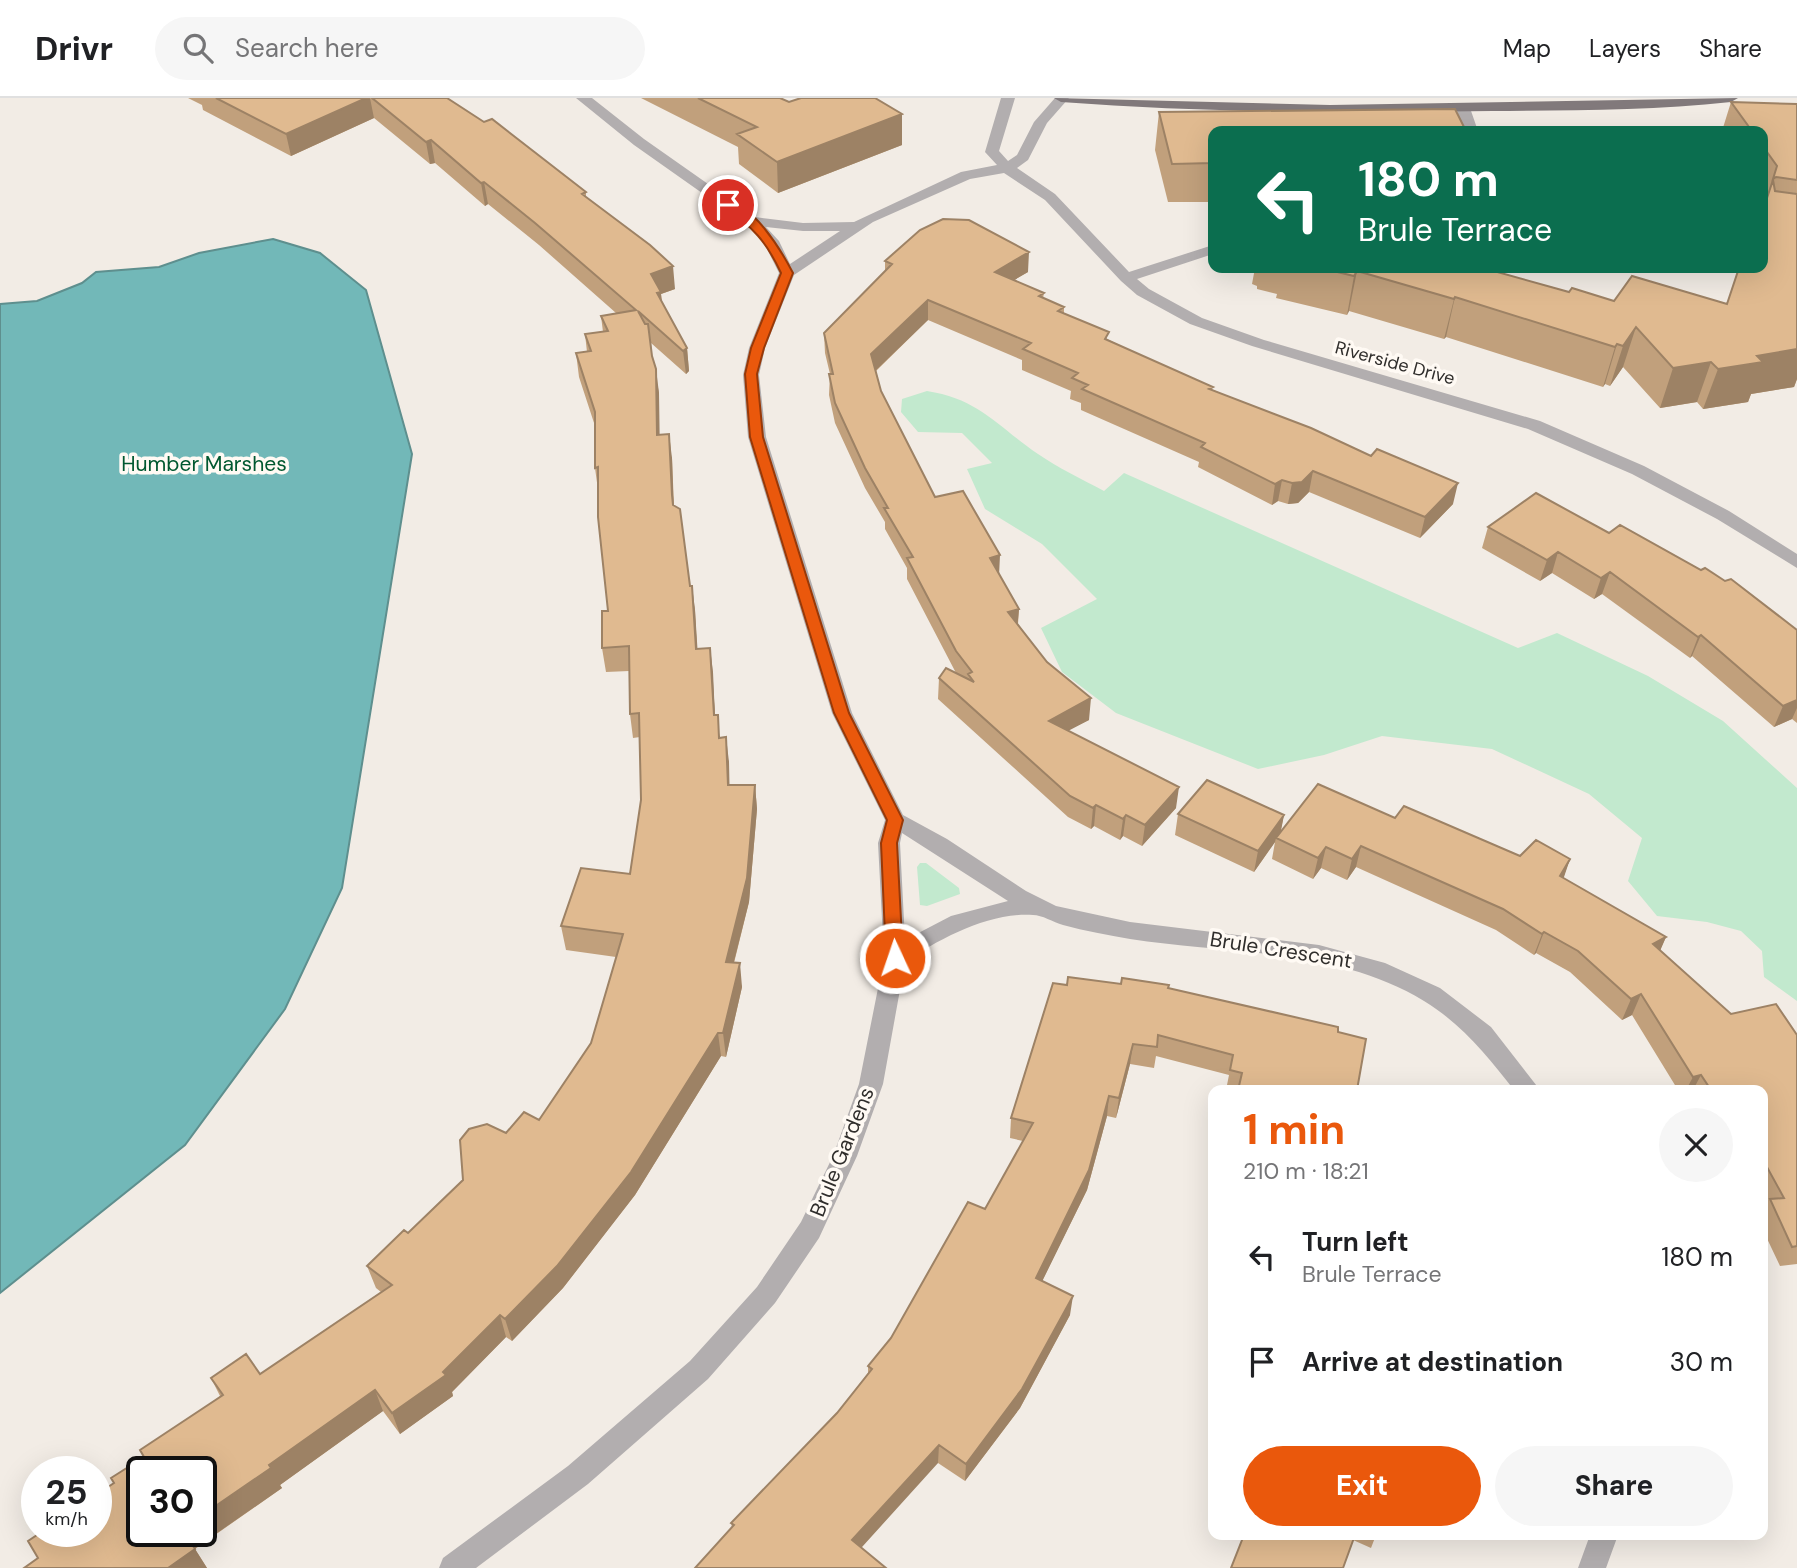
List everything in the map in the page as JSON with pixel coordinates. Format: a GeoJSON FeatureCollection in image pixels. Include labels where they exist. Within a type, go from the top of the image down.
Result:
{"type":"FeatureCollection","features":[{"type":"Feature","properties":{"kind":"main road"},"geometry":{"type":"LineString","coordinates":[[1061,98],[1180,108],[1305,111],[1731,98]]}},
{"type":"Feature","properties":{"kind":"street"},"geometry":{"type":"LineString","coordinates":[[583,98],[639,142],[751,220],[771,241],[787,273]]}},
{"type":"Feature","properties":{"kind":"street"},"geometry":{"type":"LineString","coordinates":[[1007,168],[992,152],[1008,98]]}},
{"type":"Feature","properties":{"kind":"street"},"geometry":{"type":"LineString","coordinates":[[895,820],[842,713],[757,437],[751,374],[757,348],[787,273],[859,225],[966,175],[1007,168],[1023,157],[1041,122],[1061,98]]}},
{"type":"Feature","properties":{"kind":"street"},"geometry":{"type":"LineString","coordinates":[[1463,108],[1469,126]]}},
{"type":"Feature","properties":{"kind":"street","name":"Riverside Drive"},"geometry":{"type":"LineString","coordinates":[[1007,168],[1050,197],[1126,278],[1143,292],[1196,321],[1258,343],[1461,401],[1585,446],[1792,552]]}},
{"type":"Feature","properties":{"kind":"street"},"geometry":{"type":"LineString","coordinates":[[751,220],[803,228],[859,225]]}},
{"type":"Feature","properties":{"kind":"street"},"geometry":{"type":"LineString","coordinates":[[1126,278],[1208,251]]}},
{"type":"Feature","properties":{"kind":"street","name":"Brule Crescent"},"geometry":{"type":"LineString","coordinates":[[895,820],[944,847],[1031,906],[1105,926],[1327,953],[1371,965],[1444,1003],[1477,1028],[1525,1085]]}},
{"type":"Feature","properties":{"kind":"street","name":"Brule Gardens"},"geometry":{"type":"LineString","coordinates":[[453,1568],[578,1475],[699,1370],[766,1295],[810,1230],[845,1156],[872,1084],[895,958],[889,843],[895,820]]}},
{"type":"Feature","properties":{"kind":"street","name":"Brule Crescent"},"geometry":{"type":"LineString","coordinates":[[895,958],[929,933],[966,918],[995,910],[1031,906]]}},
{"type":"Feature","properties":{"kind":"street"},"geometry":{"type":"LineString","coordinates":[[1592,1568],[1602,1540]]}},
{"type":"Feature","properties":{"kind":"green space"},"geometry":{"type":"Polygon","coordinates":[[[927,391],[961,400],[974,407],[1046,459],[1104,491],[1124,473],[1518,648],[1557,633],[1648,676],[1723,721],[1797,788],[1797,1001],[1764,977],[1762,951],[1741,931],[1707,922],[1657,916],[1628,881],[1642,838],[1589,794],[1492,749],[1382,736],[1324,755],[1258,769],[1116,713],[1062,672],[1041,628],[1097,599],[1042,544],[985,509],[967,469],[992,463],[962,433],[918,432],[901,412],[902,399],[927,391]]]}},
{"type":"Feature","properties":{"kind":"green space"},"geometry":{"type":"Polygon","coordinates":[[[920,863],[926,863],[959,888],[960,894],[927,906],[920,905],[917,867],[920,863]]]}},
{"type":"Feature","properties":{"kind":"water","name":"Humber Marshes"},"geometry":{"type":"Polygon","coordinates":[[[273,239],[320,253],[366,290],[412,454],[342,888],[285,1009],[185,1145],[0,1293],[0,304],[37,301],[82,283],[96,272],[159,267],[199,253],[273,239]]]}},
{"type":"Feature","properties":{"kind":"building"},"geometry":{"type":"Polygon","coordinates":[[[216,98],[366,98],[286,134],[216,98]]]}},
{"type":"Feature","properties":{"kind":"building"},"geometry":{"type":"Polygon","coordinates":[[[372,98],[447,98],[484,122],[492,119],[586,192],[582,194],[650,245],[673,266],[651,274],[661,292],[657,293],[687,348],[683,351],[638,311],[645,324],[648,324],[656,369],[657,435],[669,434],[673,505],[680,509],[692,586],[696,649],[710,648],[714,715],[718,715],[719,738],[726,737],[728,785],[755,785],[747,878],[726,962],[740,963],[723,1033],[718,1033],[631,1172],[557,1266],[505,1319],[500,1315],[443,1372],[446,1375],[392,1413],[375,1390],[217,1505],[217,1456],[143,1456],[140,1450],[223,1395],[211,1378],[246,1354],[260,1374],[392,1285],[367,1266],[404,1230],[408,1233],[463,1180],[460,1140],[469,1129],[487,1124],[506,1133],[524,1112],[539,1120],[591,1043],[623,934],[561,926],[581,868],[630,874],[641,800],[639,713],[630,714],[629,646],[602,648],[602,611],[608,611],[598,517],[595,412],[576,353],[591,351],[585,334],[608,331],[601,316],[636,310],[484,182],[481,183],[431,140],[426,142],[372,98]]]}},
{"type":"Feature","properties":{"kind":"building"},"geometry":{"type":"Polygon","coordinates":[[[698,98],[780,98],[789,102],[801,98],[875,98],[902,114],[777,162],[737,134],[757,127],[698,98]]]}},
{"type":"Feature","properties":{"kind":"building"},"geometry":{"type":"Polygon","coordinates":[[[1731,102],[1797,104],[1797,180],[1776,177],[1773,179],[1777,166],[1768,153],[1768,126],[1748,126],[1731,102]]]}},
{"type":"Feature","properties":{"kind":"building"},"geometry":{"type":"Polygon","coordinates":[[[1455,109],[1464,126],[1208,126],[1208,163],[1172,164],[1159,112],[1455,109]]]}},
{"type":"Feature","properties":{"kind":"building"},"geometry":{"type":"Polygon","coordinates":[[[1773,180],[1775,191],[1797,194],[1797,349],[1757,356],[1763,362],[1718,369],[1711,362],[1673,368],[1636,327],[1623,346],[1617,344],[1615,347],[1455,297],[1454,299],[1364,273],[1501,273],[1569,292],[1572,288],[1614,301],[1632,276],[1727,304],[1737,273],[1768,273],[1768,195],[1773,180]]]}},
{"type":"Feature","properties":{"kind":"building"},"geometry":{"type":"Polygon","coordinates":[[[943,219],[969,220],[1029,252],[995,272],[1044,293],[1039,296],[1064,307],[1058,311],[1109,332],[1105,339],[1213,387],[1209,389],[1311,428],[1371,456],[1377,449],[1458,483],[1425,517],[1313,471],[1302,482],[1282,480],[1275,484],[1201,447],[1205,443],[1082,389],[1088,385],[1072,378],[1078,373],[1023,349],[1031,343],[928,300],[871,354],[881,391],[935,497],[963,491],[1000,555],[990,558],[1019,609],[1008,612],[1047,662],[1091,698],[1049,721],[1179,787],[1145,825],[1126,815],[1123,819],[1096,805],[1093,808],[1070,796],[939,678],[946,668],[974,682],[968,674],[972,672],[956,651],[907,558],[913,557],[884,508],[888,508],[865,468],[835,403],[829,374],[833,374],[824,333],[892,264],[885,261],[920,230],[943,219]]]}},
{"type":"Feature","properties":{"kind":"building"},"geometry":{"type":"Polygon","coordinates":[[[1536,493],[1609,533],[1620,525],[1701,570],[1705,568],[1725,581],[1731,579],[1797,630],[1797,700],[1783,706],[1701,635],[1698,637],[1610,572],[1601,578],[1558,552],[1547,560],[1488,527],[1536,493]]]}},
{"type":"Feature","properties":{"kind":"building"},"geometry":{"type":"Polygon","coordinates":[[[1207,780],[1284,815],[1258,851],[1178,814],[1207,780]]]}},
{"type":"Feature","properties":{"kind":"building"},"geometry":{"type":"Polygon","coordinates":[[[1318,784],[1395,818],[1404,806],[1520,856],[1536,840],[1570,859],[1560,876],[1666,937],[1653,944],[1731,1014],[1776,1004],[1797,1035],[1797,1246],[1792,1247],[1770,1199],[1784,1198],[1768,1169],[1768,1085],[1708,1085],[1701,1075],[1693,1077],[1641,994],[1631,999],[1578,951],[1544,932],[1542,934],[1503,909],[1361,846],[1352,859],[1326,847],[1318,858],[1276,838],[1318,784]]]}},
{"type":"Feature","properties":{"kind":"building"},"geometry":{"type":"Polygon","coordinates":[[[1068,977],[1121,984],[1122,978],[1169,985],[1168,988],[1338,1027],[1338,1032],[1366,1039],[1358,1085],[1239,1085],[1242,1073],[1230,1070],[1233,1055],[1158,1035],[1157,1047],[1133,1044],[1119,1098],[1109,1096],[1089,1170],[1036,1278],[1073,1296],[1022,1389],[966,1464],[939,1445],[852,1540],[886,1568],[695,1568],[734,1525],[731,1523],[837,1413],[872,1369],[868,1366],[891,1338],[968,1202],[985,1209],[1033,1123],[1011,1118],[1053,983],[1067,985],[1068,977]]]}},
{"type":"Feature","properties":{"kind":"building"},"geometry":{"type":"Polygon","coordinates":[[[126,1468],[126,1547],[195,1549],[168,1568],[24,1568],[38,1558],[32,1547],[112,1547],[112,1477],[126,1468]]]}},
{"type":"Feature","properties":{"kind":"building"},"geometry":{"type":"Polygon","coordinates":[[[1242,1540],[1353,1540],[1343,1568],[1231,1568],[1242,1540]]]}},
{"type":"Feature","properties":{"kind":"route"},"geometry":{"type":"LineString","coordinates":[[728,205],[751,220],[771,241],[787,273],[757,348],[751,374],[757,437],[842,713],[895,820],[889,843],[895,958]]}}]}
